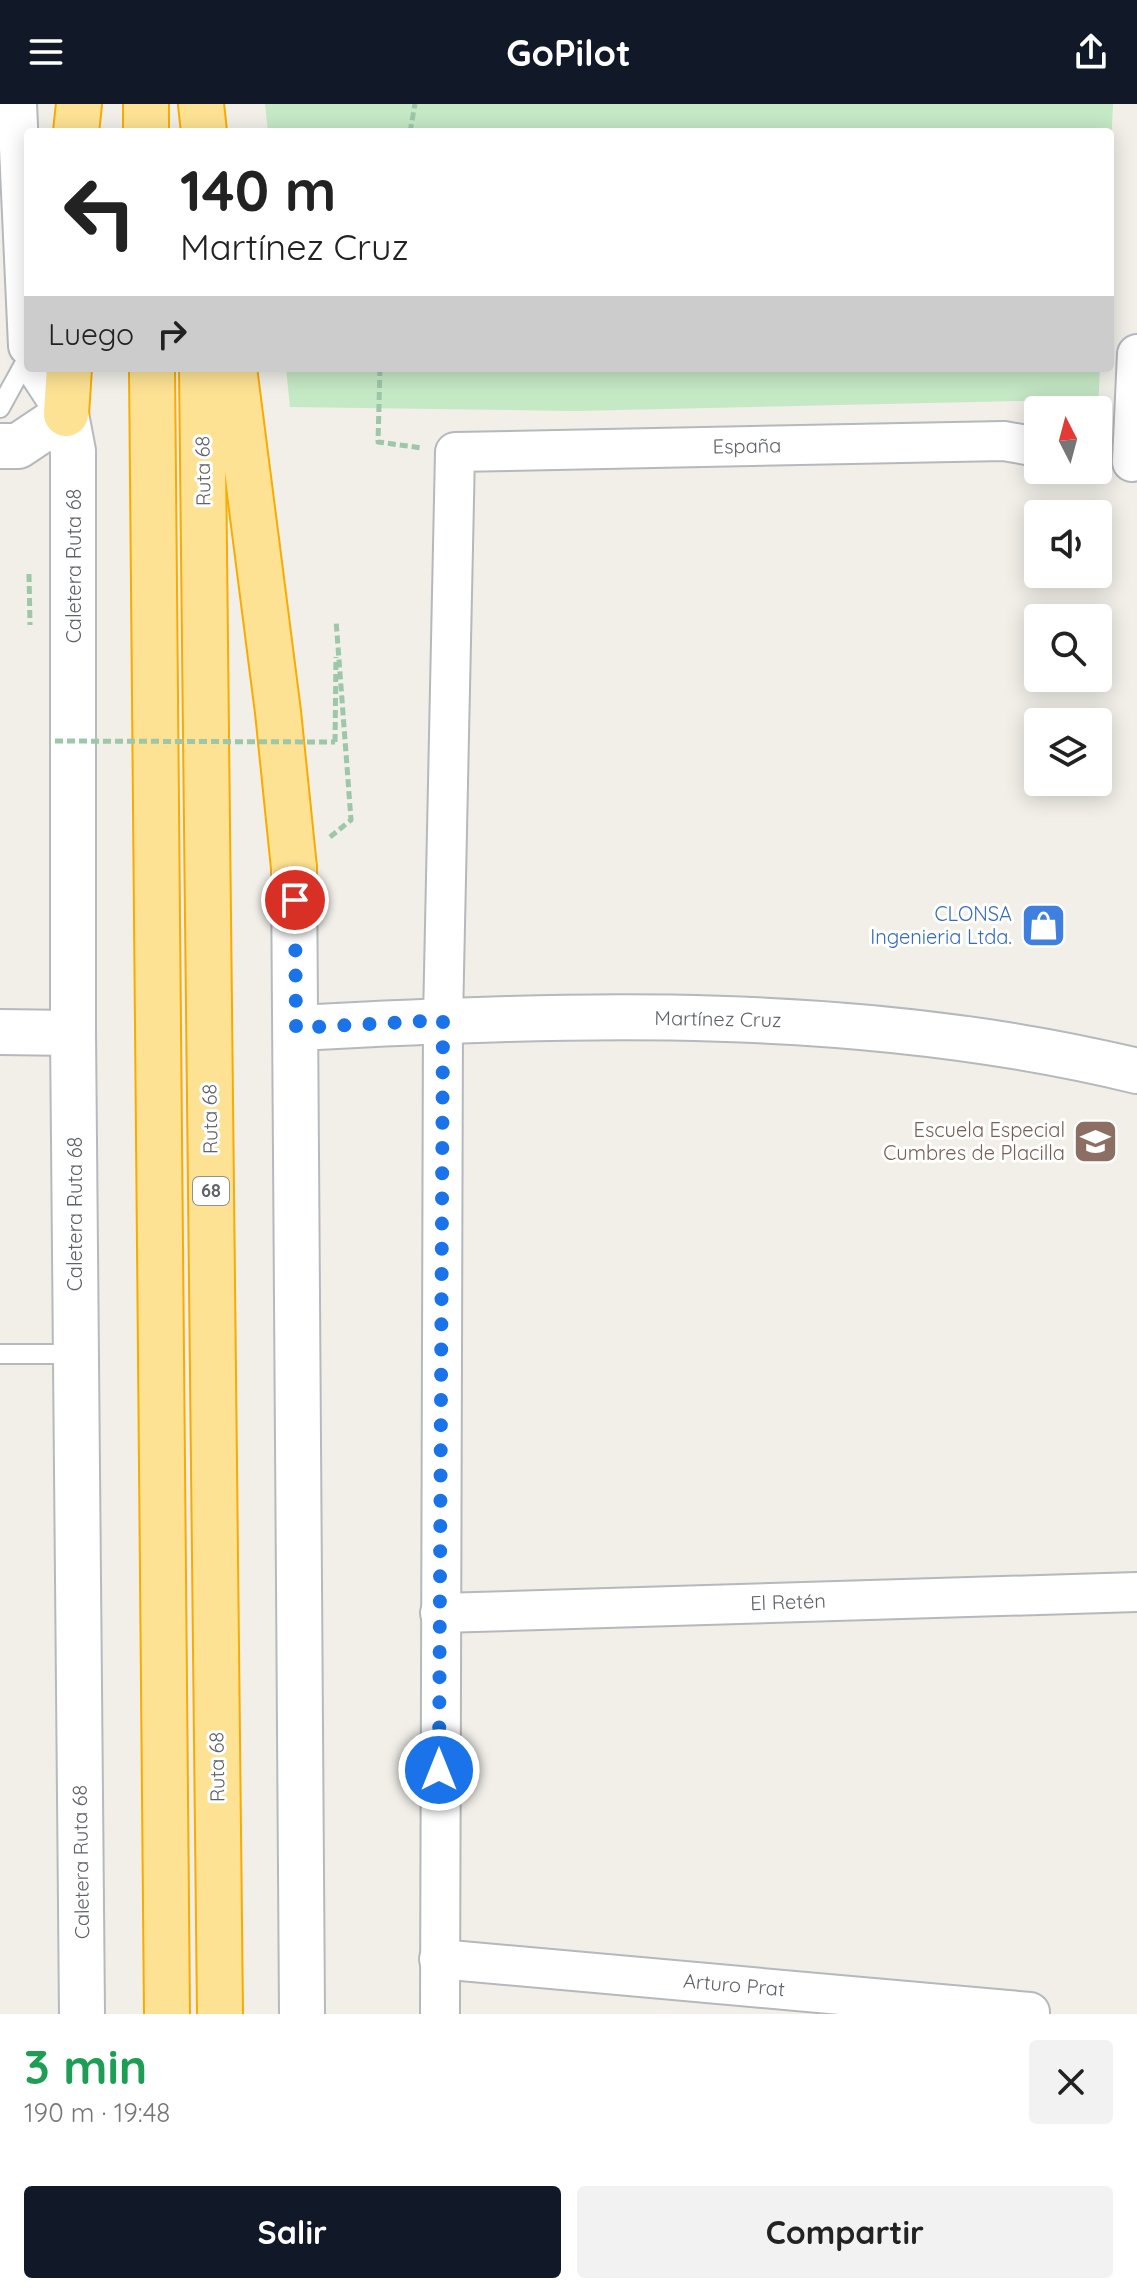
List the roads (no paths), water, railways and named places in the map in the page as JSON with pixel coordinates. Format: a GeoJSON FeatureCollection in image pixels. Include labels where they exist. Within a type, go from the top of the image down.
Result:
{"type":"FeatureCollection","features":[{"type":"Feature","properties":{"kind":"highway"},"geometry":{"type":"LineString","coordinates":[[76,128],[79,104]]}},
{"type":"Feature","properties":{"kind":"highway"},"geometry":{"type":"LineString","coordinates":[[146,104],[146,128]]}},
{"type":"Feature","properties":{"kind":"highway"},"geometry":{"type":"LineString","coordinates":[[200,104],[202,128]]}},
{"type":"Feature","properties":{"kind":"highway"},"geometry":{"type":"LineString","coordinates":[[66,414],[69,372]]}},
{"type":"Feature","properties":{"kind":"highway"},"geometry":{"type":"LineString","coordinates":[[152,372],[167,2014]]}},
{"type":"Feature","properties":{"kind":"highway","name":"Ruta 68"},"geometry":{"type":"LineString","coordinates":[[202,372],[220,2014]]}},
{"type":"Feature","properties":{"kind":"highway"},"geometry":{"type":"LineString","coordinates":[[235,372],[278,712],[294,868]]}},
{"type":"Feature","properties":{"kind":"main road"},"geometry":{"type":"LineString","coordinates":[[0,446],[18,446],[66,414]]}},
{"type":"Feature","properties":{"kind":"main road","name":"Caletera Ruta 68"},"geometry":{"type":"LineString","coordinates":[[66,414],[73,451],[73,1033],[82,2014]]}},
{"type":"Feature","properties":{"kind":"main road"},"geometry":{"type":"LineString","coordinates":[[294,868],[302,2014]]}},
{"type":"Feature","properties":{"kind":"main road","name":"Martínez Cruz"},"geometry":{"type":"LineString","coordinates":[[296,1028],[443,1020],[723,1017],[912,1031],[1006,1044],[1137,1071]]}},
{"type":"Feature","properties":{"kind":"main road"},"geometry":{"type":"LineString","coordinates":[[0,1032],[73,1033]]}},
{"type":"Feature","properties":{"kind":"street"},"geometry":{"type":"LineString","coordinates":[[17,104],[24,258]]}},
{"type":"Feature","properties":{"kind":"street"},"geometry":{"type":"LineString","coordinates":[[1122,461],[1137,354]]}},
{"type":"Feature","properties":{"kind":"street"},"geometry":{"type":"LineString","coordinates":[[39,372],[66,414]]}},
{"type":"Feature","properties":{"kind":"street","name":"España"},"geometry":{"type":"LineString","coordinates":[[443,1020],[455,452],[1004,441],[1024,445]]}},
{"type":"Feature","properties":{"kind":"street"},"geometry":{"type":"LineString","coordinates":[[440,2014],[443,1020]]}},
{"type":"Feature","properties":{"kind":"street","name":"El Retén"},"geometry":{"type":"LineString","coordinates":[[440,1613],[1137,1592]]}},
{"type":"Feature","properties":{"kind":"street","name":"Arturo Prat"},"geometry":{"type":"LineString","coordinates":[[439,1959],[1030,2012]]}},
{"type":"Feature","properties":{"kind":"lane"},"geometry":{"type":"LineString","coordinates":[[0,408],[24,364]]}},
{"type":"Feature","properties":{"kind":"lane"},"geometry":{"type":"LineString","coordinates":[[0,1354],[76,1354]]}},
{"type":"Feature","properties":{"kind":"place","name":"CLONSA Ingenieria Ltda."},"geometry":{"type":"Point","coordinates":[1043,925]}},
{"type":"Feature","properties":{"kind":"place","name":"Escuela Especial Cumbres de Placilla"},"geometry":{"type":"Point","coordinates":[1096,1142]}}]}
